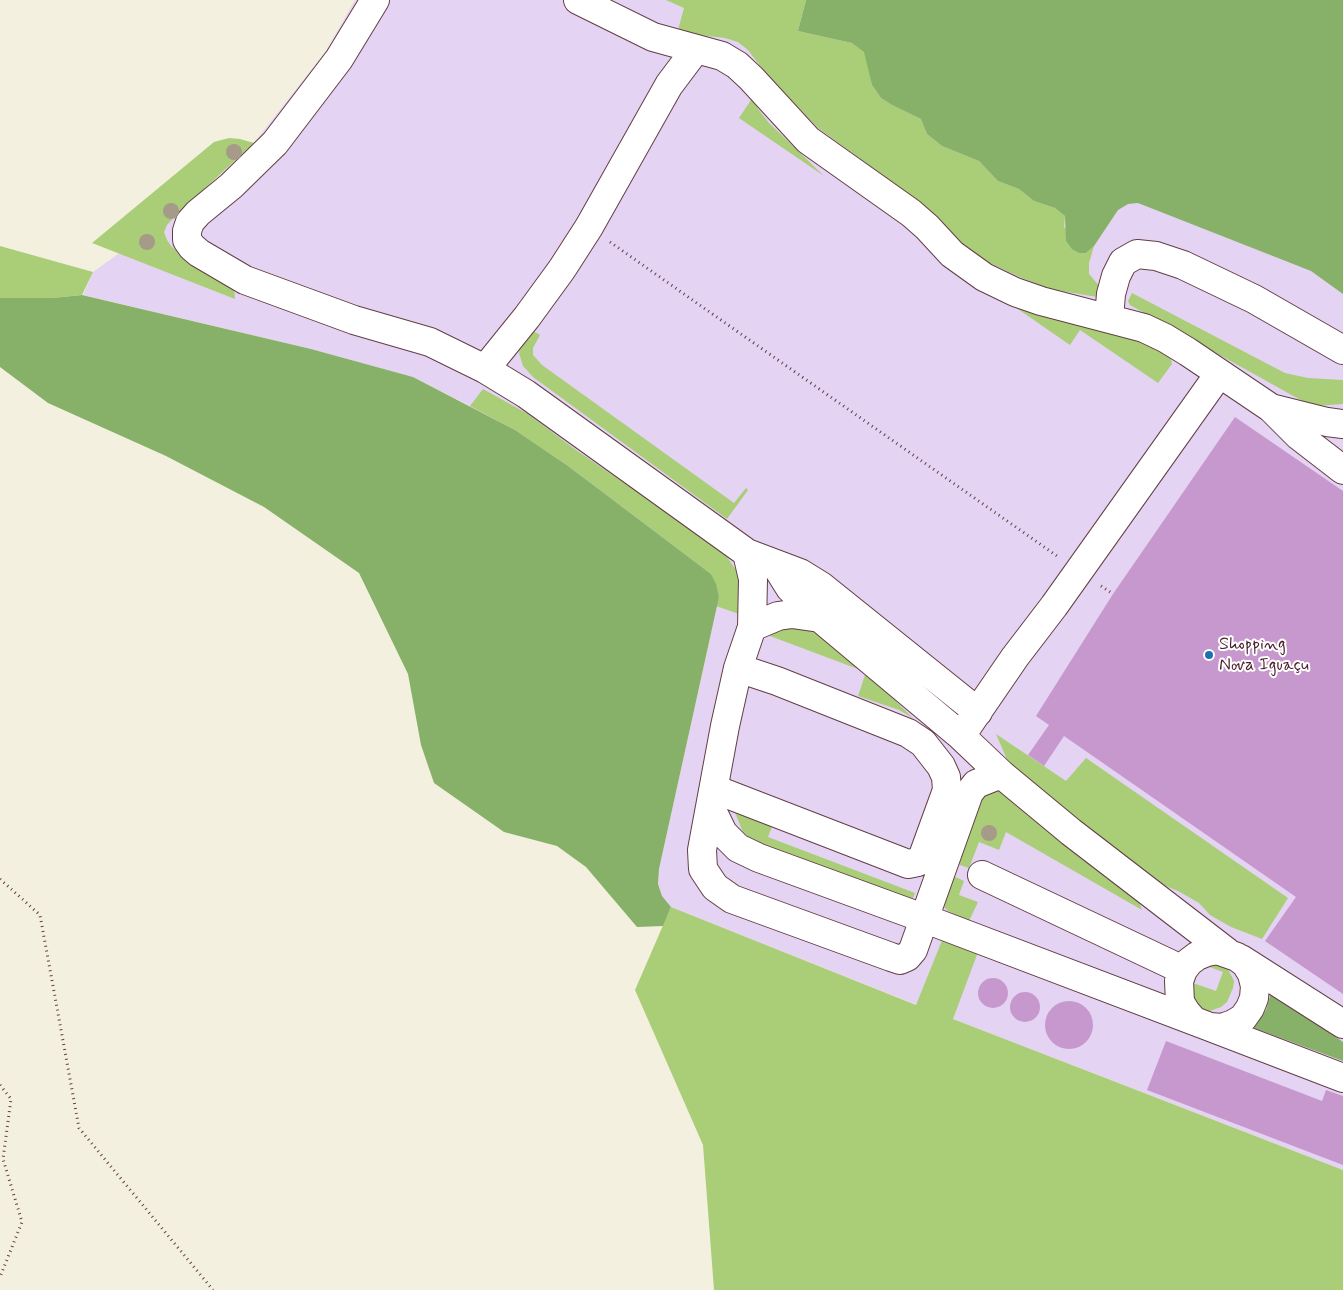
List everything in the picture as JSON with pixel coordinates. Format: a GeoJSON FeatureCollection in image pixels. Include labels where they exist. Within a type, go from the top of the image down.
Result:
{"type":"FeatureCollection","features":[{"type":"Feature","properties":{"kind":"lane"},"geometry":{"type":"LineString","coordinates":[[375,0],[339,59],[275,143],[231,186],[198,212],[190,222],[187,240],[192,247],[245,280],[354,320],[430,342],[485,369],[526,394],[747,553],[800,574],[821,586],[978,712]]}},
{"type":"Feature","properties":{"kind":"lane"},"geometry":{"type":"LineString","coordinates":[[578,0],[653,37],[722,56],[737,65],[808,140],[910,213],[927,227],[952,254],[984,277],[1015,292],[1040,301],[1144,328],[1165,338],[1271,408],[1299,436],[1343,470]]}},
{"type":"Feature","properties":{"kind":"lane"},"geometry":{"type":"LineString","coordinates":[[485,369],[539,301],[588,227],[670,85],[696,49]]}},
{"type":"Feature","properties":{"kind":"lane"},"geometry":{"type":"LineString","coordinates":[[1109,318],[1111,294],[1116,276],[1123,262],[1137,254],[1156,256],[1183,264],[1254,299],[1343,350]]}},
{"type":"Feature","properties":{"kind":"lane"},"geometry":{"type":"LineString","coordinates":[[961,736],[1219,374]]}},
{"type":"Feature","properties":{"kind":"lane"},"geometry":{"type":"LineString","coordinates":[[1271,408],[1318,420],[1343,424]]}},
{"type":"Feature","properties":{"kind":"lane"},"geometry":{"type":"LineString","coordinates":[[747,553],[753,579],[752,627],[738,668],[702,850],[703,869],[715,887],[732,899],[900,960],[907,957],[912,950],[969,793],[976,784],[1001,774]]}},
{"type":"Feature","properties":{"kind":"lane"},"geometry":{"type":"LineString","coordinates":[[775,564],[790,588],[820,618],[961,736],[1001,774],[1071,832],[1232,954],[1246,964],[1252,974],[1255,986],[1254,998],[1243,1018],[1222,1028],[1201,1023],[1186,1012],[1180,1002],[1178,992],[1183,970],[1197,956],[1217,950],[1232,954],[1343,1024]]}},
{"type":"Feature","properties":{"kind":"lane"},"geometry":{"type":"LineString","coordinates":[[752,627],[778,616],[792,614],[820,618]]}},
{"type":"Feature","properties":{"kind":"lane"},"geometry":{"type":"LineString","coordinates":[[712,798],[908,864],[918,862],[923,856],[947,790],[946,777],[941,766],[923,742],[908,733],[777,681],[738,668]]}},
{"type":"Feature","properties":{"kind":"lane"},"geometry":{"type":"LineString","coordinates":[[712,798],[723,833],[738,848],[759,858],[923,918],[1343,1078]]}},
{"type":"Feature","properties":{"kind":"lane"},"geometry":{"type":"LineString","coordinates":[[982,875],[1183,970]]}},
{"type":"Feature","properties":{"kind":"path"},"geometry":{"type":"LineString","coordinates":[[588,227],[1113,594]]}},
{"type":"Feature","properties":{"kind":"path"},"geometry":{"type":"LineString","coordinates":[[0,879],[40,914],[79,1128],[214,1290]]}},
{"type":"Feature","properties":{"kind":"path"},"geometry":{"type":"LineString","coordinates":[[0,1085],[11,1099],[3,1159],[22,1222],[0,1278]]}},
{"type":"Feature","properties":{"kind":"shaded area"},"geometry":{"type":"Polygon","coordinates":[[[355,0],[732,0],[1343,180],[1343,1170],[917,1005],[671,907],[662,896],[658,884],[659,869],[719,597],[470,406],[413,377],[311,349],[83,295],[93,272],[197,197],[254,143],[326,51],[355,0]]]}},
{"type":"Feature","properties":{"kind":"green space"},"geometry":{"type":"Polygon","coordinates":[[[666,0],[806,0],[798,31],[852,43],[865,52],[872,85],[881,98],[921,119],[927,134],[942,146],[979,161],[998,181],[1019,189],[1034,201],[1055,208],[1065,216],[1064,227],[1086,253],[1094,246],[1089,263],[1089,274],[1101,288],[1097,297],[1050,289],[990,263],[959,241],[939,218],[921,203],[818,128],[765,72],[748,50],[738,42],[678,30],[684,8],[666,0]]]}},
{"type":"Feature","properties":{"kind":"green space"},"geometry":{"type":"Polygon","coordinates":[[[806,0],[1343,0],[1343,294],[1311,271],[1138,203],[1128,204],[1118,210],[1094,246],[1086,253],[1079,253],[1072,249],[1066,241],[1065,216],[1055,208],[1034,201],[1019,189],[998,181],[979,161],[942,146],[927,134],[921,119],[881,98],[872,85],[864,52],[852,43],[798,31],[806,0]]]}},
{"type":"Feature","properties":{"kind":"green space"},"geometry":{"type":"Polygon","coordinates":[[[753,97],[758,109],[769,123],[824,176],[739,118],[753,97]]]}},
{"type":"Feature","properties":{"kind":"green space"},"geometry":{"type":"Polygon","coordinates":[[[229,138],[254,143],[175,216],[164,232],[171,246],[186,258],[234,287],[235,299],[92,243],[214,142],[229,138]]]}},
{"type":"Feature","properties":{"kind":"green space"},"geometry":{"type":"Polygon","coordinates":[[[0,246],[93,272],[82,295],[52,298],[0,298],[0,246]]]}},
{"type":"Feature","properties":{"kind":"green space"},"geometry":{"type":"Polygon","coordinates":[[[1132,293],[1285,373],[1308,378],[1343,380],[1343,404],[1315,406],[1306,403],[1130,305],[1128,301],[1132,293]]]}},
{"type":"Feature","properties":{"kind":"green space"},"geometry":{"type":"Polygon","coordinates":[[[82,295],[311,349],[413,377],[515,430],[568,466],[711,574],[719,597],[659,869],[658,884],[662,896],[671,907],[663,926],[637,927],[586,867],[557,846],[504,832],[434,783],[421,745],[408,674],[359,573],[264,507],[166,456],[48,403],[0,367],[0,298],[52,298],[82,295]]]}},
{"type":"Feature","properties":{"kind":"green space"},"geometry":{"type":"Polygon","coordinates":[[[1015,307],[1098,322],[1170,355],[1172,364],[1158,383],[1080,330],[1070,345],[1015,307]]]}},
{"type":"Feature","properties":{"kind":"green space"},"geometry":{"type":"Polygon","coordinates":[[[530,329],[540,335],[533,348],[533,355],[542,365],[734,503],[746,488],[748,490],[727,519],[533,377],[523,366],[519,353],[520,345],[530,329]]]}},
{"type":"Feature","properties":{"kind":"green space"},"geometry":{"type":"Polygon","coordinates":[[[483,389],[528,414],[576,450],[710,542],[727,557],[736,570],[740,582],[739,614],[716,606],[719,597],[711,574],[568,466],[515,430],[470,406],[483,389]]]}},
{"type":"Feature","properties":{"kind":"green space"},"geometry":{"type":"Polygon","coordinates":[[[789,628],[814,632],[831,643],[866,672],[770,636],[773,631],[789,628]]]}},
{"type":"Feature","properties":{"kind":"green space"},"geometry":{"type":"Polygon","coordinates":[[[866,672],[913,718],[899,710],[858,696],[866,672]]]}},
{"type":"Feature","properties":{"kind":"green space"},"geometry":{"type":"Polygon","coordinates":[[[996,734],[1066,781],[1086,758],[1288,898],[1262,939],[1231,927],[1210,915],[1199,903],[1163,885],[1076,825],[1045,793],[1009,764],[996,734]]]}},
{"type":"Feature","properties":{"kind":"green space"},"geometry":{"type":"Polygon","coordinates":[[[999,788],[1138,899],[1142,910],[1006,832],[999,850],[979,842],[969,868],[954,863],[982,794],[999,788]]]}},
{"type":"Feature","properties":{"kind":"green space"},"geometry":{"type":"Polygon","coordinates":[[[734,810],[773,824],[768,837],[915,893],[912,900],[755,842],[742,830],[734,810]]]}},
{"type":"Feature","properties":{"kind":"green space"},"geometry":{"type":"Polygon","coordinates":[[[949,874],[964,881],[959,895],[978,902],[969,921],[948,911],[942,905],[949,874]]]}},
{"type":"Feature","properties":{"kind":"green space"},"geometry":{"type":"Polygon","coordinates":[[[671,907],[916,1005],[943,938],[978,952],[953,1019],[1343,1170],[1343,1290],[714,1290],[703,1145],[635,990],[671,907]]]}},
{"type":"Feature","properties":{"kind":"green space"},"geometry":{"type":"Polygon","coordinates":[[[1211,962],[1227,967],[1234,981],[1227,1002],[1221,1007],[1207,1012],[1199,1010],[1185,988],[1193,983],[1216,991],[1223,972],[1207,966],[1211,962]]]}},
{"type":"Feature","properties":{"kind":"green space"},"geometry":{"type":"Polygon","coordinates":[[[1271,993],[1343,1042],[1343,1061],[1254,1028],[1266,1010],[1271,993]]]}},
{"type":"Feature","properties":{"kind":"building","name":"Shopping Nova Iguaçu"},"geometry":{"type":"Polygon","coordinates":[[[1235,417],[1343,491],[1343,994],[1265,941],[1296,897],[1064,736],[1044,766],[1028,755],[1049,725],[1036,716],[1113,594],[1235,417]]]}},
{"type":"Feature","properties":{"kind":"building"},"geometry":{"type":"Polygon","coordinates":[[[993,978],[999,979],[1007,987],[1007,999],[999,1007],[993,1008],[987,1007],[979,999],[978,993],[979,987],[987,979],[993,978]]]}},
{"type":"Feature","properties":{"kind":"building"},"geometry":{"type":"Polygon","coordinates":[[[1025,992],[1031,993],[1039,1001],[1039,1013],[1031,1021],[1025,1022],[1019,1021],[1011,1013],[1010,1007],[1011,1001],[1019,993],[1025,992]]]}},
{"type":"Feature","properties":{"kind":"building"},"geometry":{"type":"Polygon","coordinates":[[[1064,1001],[1074,1001],[1086,1008],[1093,1020],[1093,1030],[1086,1042],[1074,1049],[1064,1049],[1056,1045],[1049,1038],[1045,1030],[1045,1020],[1049,1012],[1056,1005],[1064,1001]]]}},
{"type":"Feature","properties":{"kind":"building"},"geometry":{"type":"Polygon","coordinates":[[[1166,1041],[1322,1101],[1326,1090],[1343,1096],[1343,1165],[1147,1090],[1166,1041]]]}},
{"type":"Feature","properties":{"kind":"place","name":"Shopping Nova Iguaçu"},"geometry":{"type":"Point","coordinates":[1209,655]}}]}
